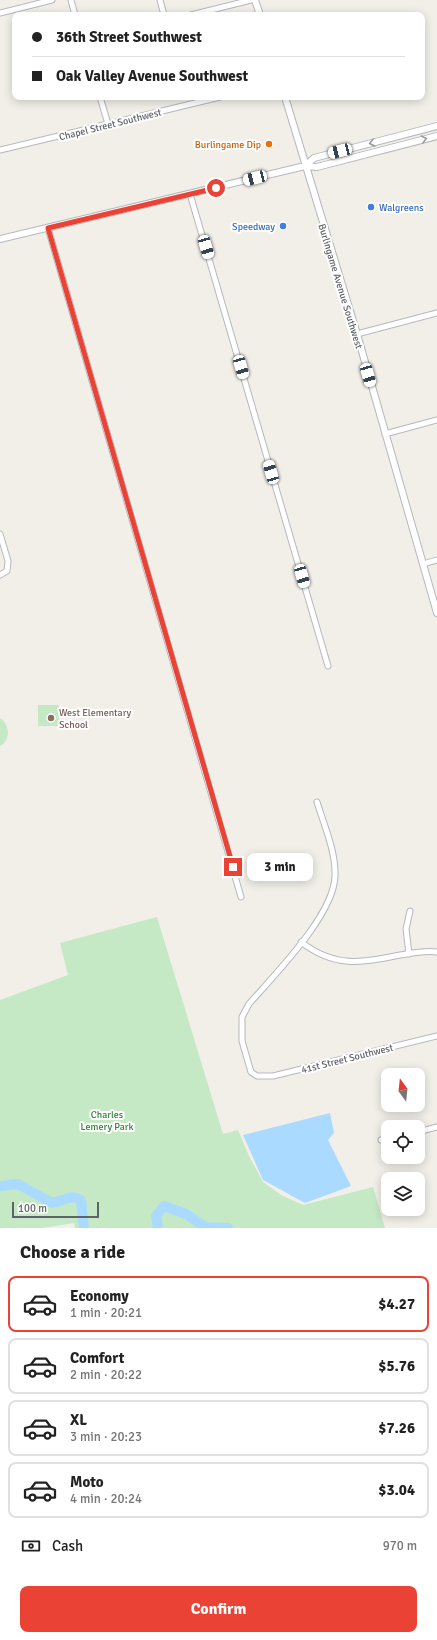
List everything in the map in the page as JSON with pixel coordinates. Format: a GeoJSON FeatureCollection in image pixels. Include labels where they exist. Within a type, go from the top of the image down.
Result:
{"type":"FeatureCollection","features":[{"type":"Feature","properties":{"kind":"street"},"geometry":{"type":"LineString","coordinates":[[0,13],[52,0]]}},
{"type":"Feature","properties":{"kind":"street"},"geometry":{"type":"LineString","coordinates":[[70,0],[74,12]]}},
{"type":"Feature","properties":{"kind":"street"},"geometry":{"type":"LineString","coordinates":[[160,0],[163,12]]}},
{"type":"Feature","properties":{"kind":"street"},"geometry":{"type":"LineString","coordinates":[[204,12],[252,0]]}},
{"type":"Feature","properties":{"kind":"street"},"geometry":{"type":"LineString","coordinates":[[255,0],[259,12]]}},
{"type":"Feature","properties":{"kind":"street"},"geometry":{"type":"LineString","coordinates":[[101,100],[108,124]]}},
{"type":"Feature","properties":{"kind":"street","name":"Chapel Street Southwest"},"geometry":{"type":"LineString","coordinates":[[0,150],[208,100]]}},
{"type":"Feature","properties":{"kind":"street","name":"Burlingame Avenue Southwest"},"geometry":{"type":"LineString","coordinates":[[286,100],[357,334],[437,613]]}},
{"type":"Feature","properties":{"kind":"street"},"geometry":{"type":"LineString","coordinates":[[305,166],[314,158],[437,126]]}},
{"type":"Feature","properties":{"kind":"street"},"geometry":{"type":"LineString","coordinates":[[383,150],[386,145],[408,134]]}},
{"type":"Feature","properties":{"kind":"street"},"geometry":{"type":"LineString","coordinates":[[0,239],[305,166],[317,167],[437,136]]}},
{"type":"Feature","properties":{"kind":"street"},"geometry":{"type":"LineString","coordinates":[[190,194],[328,666]]}},
{"type":"Feature","properties":{"kind":"street"},"geometry":{"type":"LineString","coordinates":[[48,228],[241,897]]}},
{"type":"Feature","properties":{"kind":"street"},"geometry":{"type":"LineString","coordinates":[[357,334],[437,313]]}},
{"type":"Feature","properties":{"kind":"street"},"geometry":{"type":"LineString","coordinates":[[385,434],[437,420]]}},
{"type":"Feature","properties":{"kind":"street"},"geometry":{"type":"LineString","coordinates":[[0,534],[8,561],[7,571],[0,575]]}},
{"type":"Feature","properties":{"kind":"street"},"geometry":{"type":"LineString","coordinates":[[423,564],[437,560]]}},
{"type":"Feature","properties":{"kind":"street"},"geometry":{"type":"LineString","coordinates":[[317,802],[334,860],[334,886],[324,912],[301,942],[325,957],[339,961],[357,962],[409,954],[437,952]]}},
{"type":"Feature","properties":{"kind":"street"},"geometry":{"type":"LineString","coordinates":[[409,954],[406,929],[410,911]]}},
{"type":"Feature","properties":{"kind":"street","name":"41st Street Southwest"},"geometry":{"type":"LineString","coordinates":[[301,942],[249,1004],[242,1018],[242,1041],[251,1072],[257,1076],[273,1076],[437,1036]]}},
{"type":"Feature","properties":{"kind":"street"},"geometry":{"type":"LineString","coordinates":[[425,1130],[437,1127]]}},
{"type":"Feature","properties":{"kind":"green space"},"geometry":{"type":"Polygon","coordinates":[[[38,705],[59,705],[59,726],[38,726],[38,705]]]}},
{"type":"Feature","properties":{"kind":"green space"},"geometry":{"type":"Polygon","coordinates":[[[0,718],[6,724],[8,732],[4,744],[0,746],[0,718]]]}},
{"type":"Feature","properties":{"kind":"green space","name":"Charles Lemery Park"},"geometry":{"type":"Polygon","coordinates":[[[157,917],[223,1134],[238,1130],[249,1156],[263,1182],[281,1195],[303,1205],[373,1187],[385,1228],[75,1228],[74,1223],[42,1228],[0,1228],[0,1000],[68,975],[60,943],[157,917]]]}},
{"type":"Feature","properties":{"kind":"water"},"geometry":{"type":"Polygon","coordinates":[[[330,1113],[334,1133],[328,1140],[351,1186],[305,1203],[263,1180],[243,1135],[330,1113]]]}},
{"type":"Feature","properties":{"kind":"waterway"},"geometry":{"type":"LineString","coordinates":[[0,1186],[18,1184],[52,1203],[73,1197],[81,1200],[84,1228]]}},
{"type":"Feature","properties":{"kind":"waterway"},"geometry":{"type":"LineString","coordinates":[[158,1228],[156,1216],[164,1206],[186,1214],[205,1227],[228,1228]]}},
{"type":"Feature","properties":{"kind":"place","name":"Burlingame Dip"},"geometry":{"type":"Point","coordinates":[269,144]}},
{"type":"Feature","properties":{"kind":"place","name":"Walgreens"},"geometry":{"type":"Point","coordinates":[371,207]}},
{"type":"Feature","properties":{"kind":"place","name":"Speedway"},"geometry":{"type":"Point","coordinates":[283,226]}},
{"type":"Feature","properties":{"kind":"place","name":"West Elementary School"},"geometry":{"type":"Point","coordinates":[51,718]}},
{"type":"Feature","properties":{"kind":"route"},"geometry":{"type":"LineString","coordinates":[[216,188],[48,228],[233,867]]}}]}
